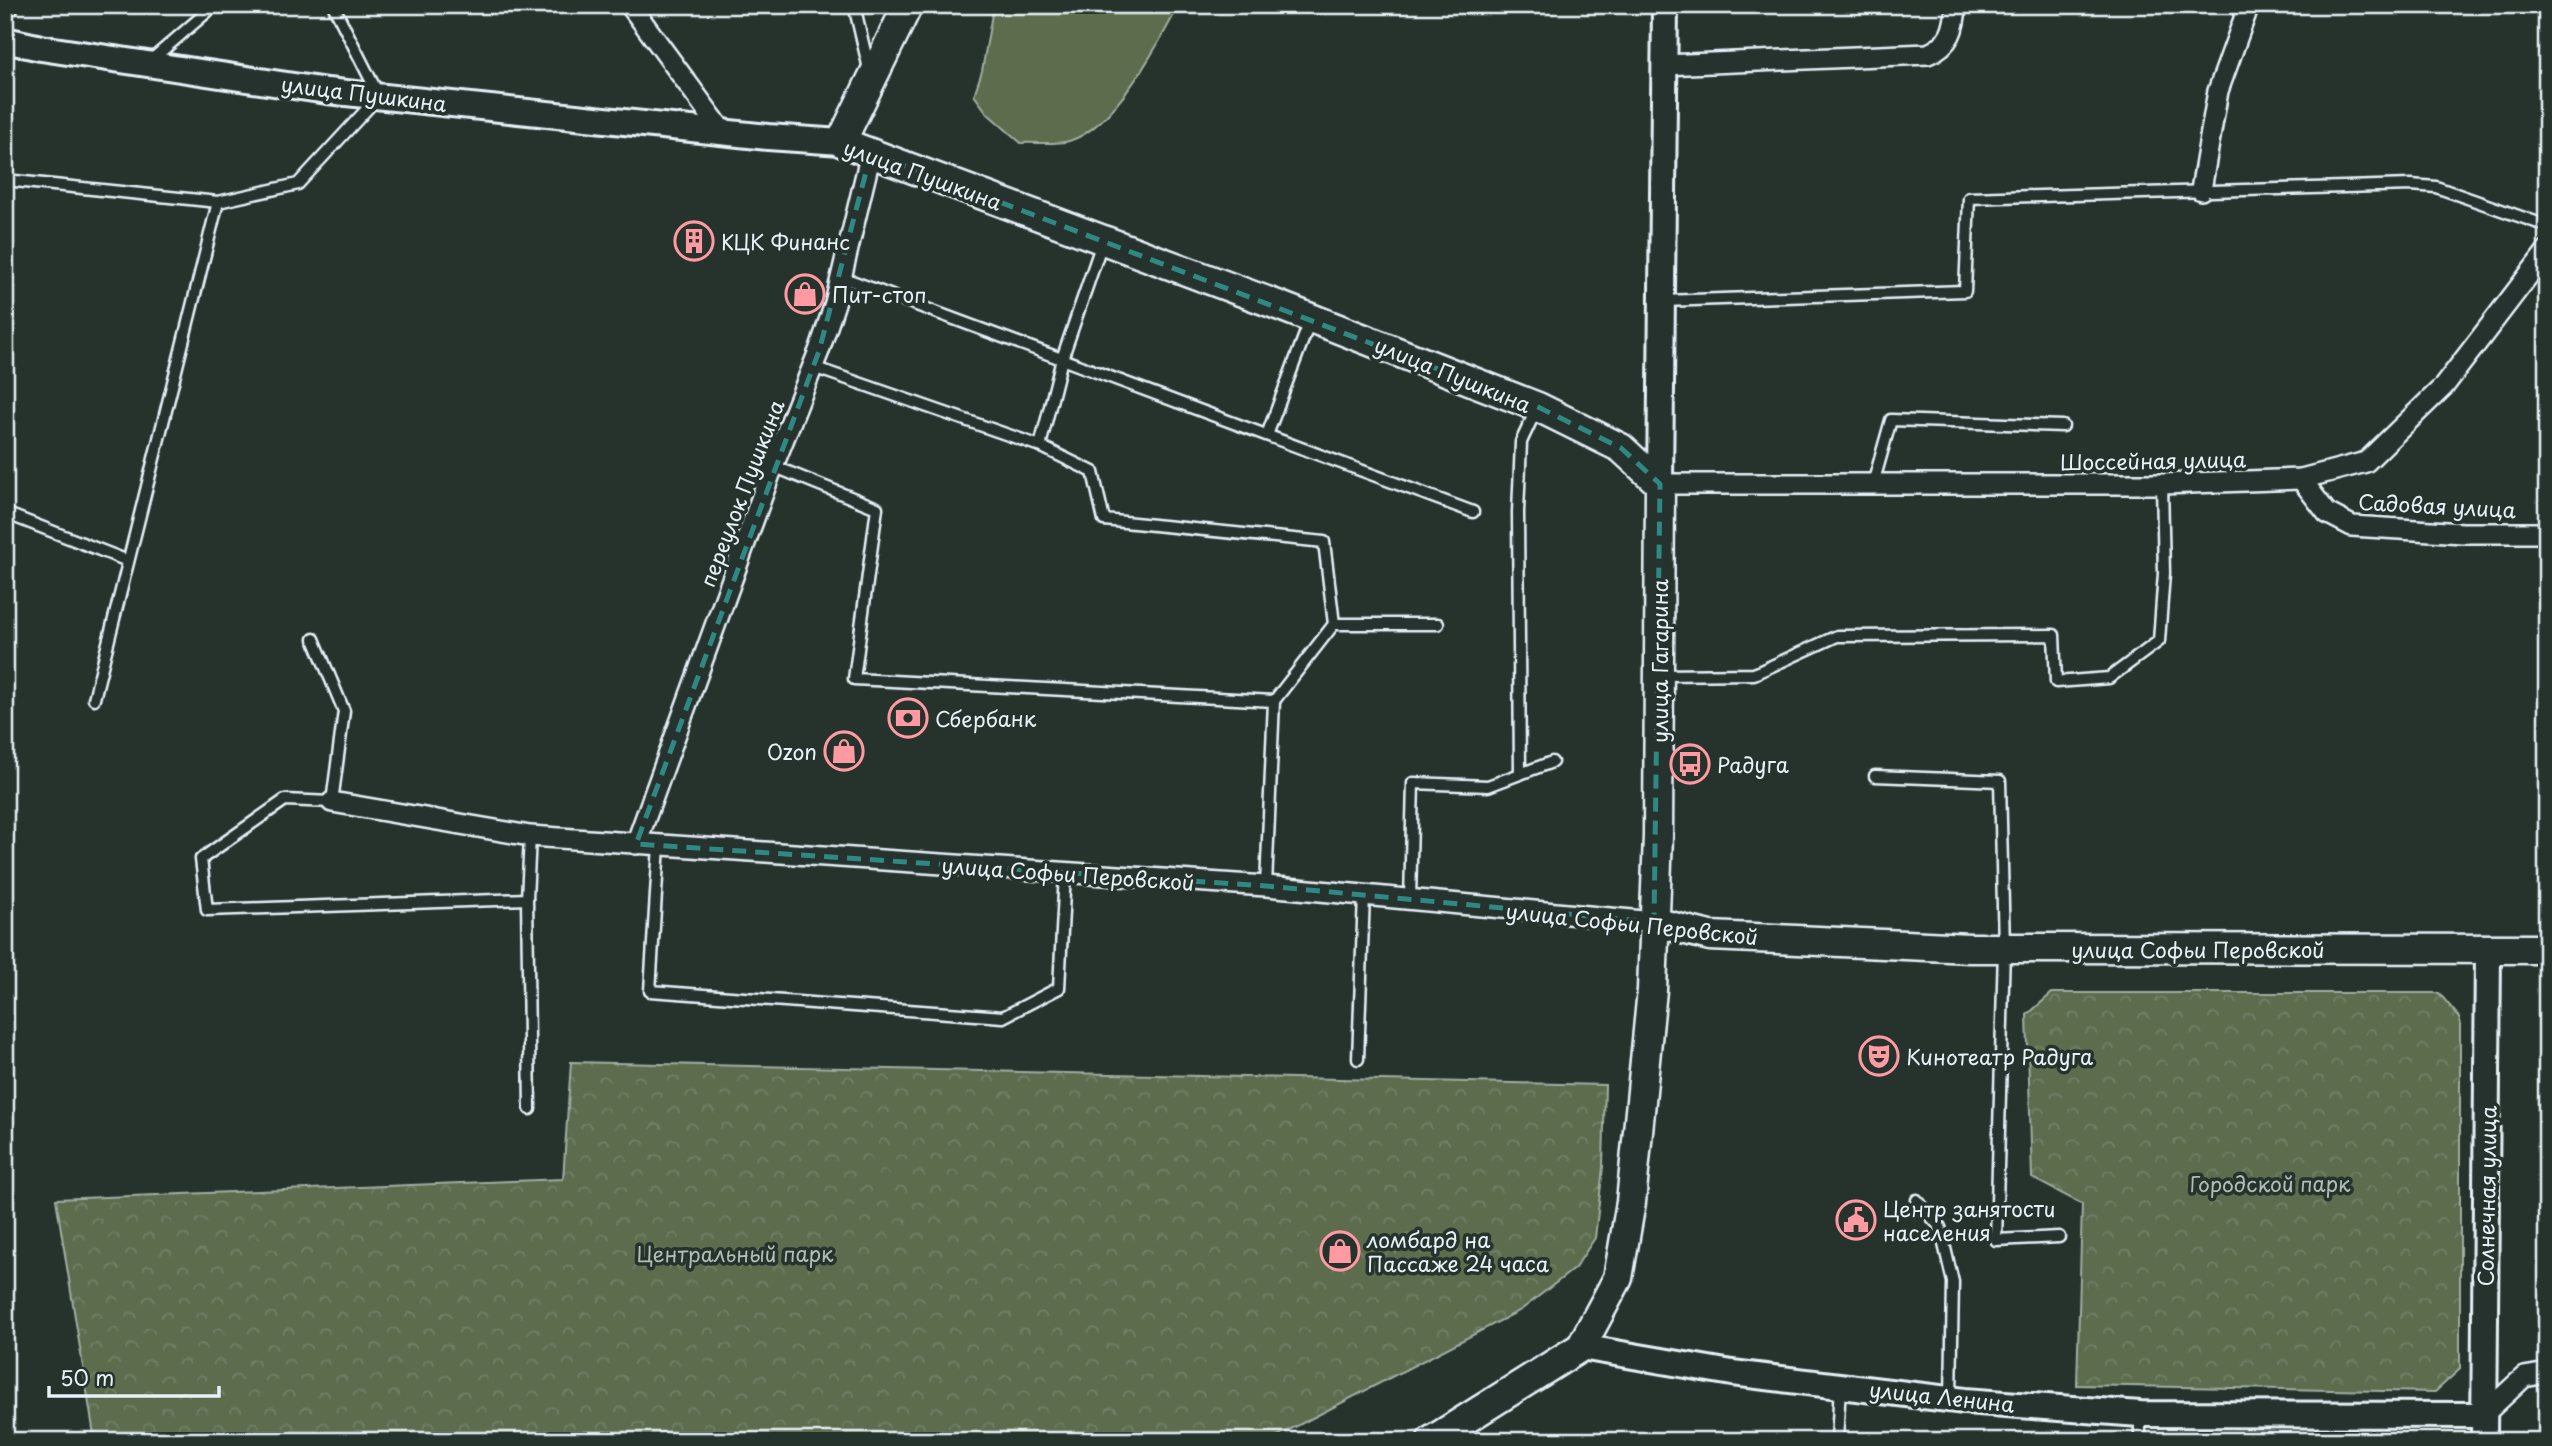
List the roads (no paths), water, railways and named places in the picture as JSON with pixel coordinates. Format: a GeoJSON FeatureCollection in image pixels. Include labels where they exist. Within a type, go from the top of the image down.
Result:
{"type":"FeatureCollection","features":[{"type":"Feature","properties":{"kind":"main road"},"geometry":{"type":"LineString","coordinates":[[841,142],[908,5]]}},
{"type":"Feature","properties":{"kind":"main road","name":"улица Пушкина"},"geometry":{"type":"LineString","coordinates":[[841,142],[1311,318],[1538,407],[1621,448],[1660,484]]}},
{"type":"Feature","properties":{"kind":"main road","name":"улица Гагарина"},"geometry":{"type":"LineString","coordinates":[[1581,1347],[1618,1279],[1631,1202],[1652,990],[1658,836],[1660,484]]}},
{"type":"Feature","properties":{"kind":"main road","name":"улица Софьи Перовской"},"geometry":{"type":"LineString","coordinates":[[1654,922],[1710,936],[2004,948],[2488,951],[2547,949]]}},
{"type":"Feature","properties":{"kind":"main road"},"geometry":{"type":"LineString","coordinates":[[1431,1441],[1581,1347]]}},
{"type":"Feature","properties":{"kind":"street"},"geometry":{"type":"LineString","coordinates":[[630,5],[723,132]]}},
{"type":"Feature","properties":{"kind":"street","name":"улица Гагарина"},"geometry":{"type":"LineString","coordinates":[[1660,484],[1665,5]]}},
{"type":"Feature","properties":{"kind":"street"},"geometry":{"type":"LineString","coordinates":[[1664,65],[1928,54],[1943,48],[1950,35],[1956,5]]}},
{"type":"Feature","properties":{"kind":"street"},"geometry":{"type":"LineString","coordinates":[[2201,190],[2218,91],[2249,5]]}},
{"type":"Feature","properties":{"kind":"street","name":"улица Пушкина"},"geometry":{"type":"LineString","coordinates":[[5,40],[327,91],[841,142]]}},
{"type":"Feature","properties":{"kind":"street","name":"переулок Пушкина"},"geometry":{"type":"LineString","coordinates":[[636,844],[773,467],[813,367],[841,277],[871,153]]}},
{"type":"Feature","properties":{"kind":"street","name":"Шоссейная улица"},"geometry":{"type":"LineString","coordinates":[[1660,484],[2162,484],[2301,479],[2366,462],[2444,386],[2547,251]]}},
{"type":"Feature","properties":{"kind":"street","name":"Садовая улица"},"geometry":{"type":"LineString","coordinates":[[2301,479],[2327,513],[2352,526],[2463,533],[2547,533]]}},
{"type":"Feature","properties":{"kind":"street","name":"улица Софьи Перовской"},"geometry":{"type":"LineString","coordinates":[[332,802],[530,836],[1266,886],[1654,922]]}},
{"type":"Feature","properties":{"kind":"street","name":"Солнечная улица"},"geometry":{"type":"LineString","coordinates":[[2484,1441],[2488,951]]}},
{"type":"Feature","properties":{"kind":"street","name":"улица Ленина"},"geometry":{"type":"LineString","coordinates":[[1581,1347],[1732,1373],[1951,1399],[2140,1414],[2483,1415]]}},
{"type":"Feature","properties":{"kind":"street"},"geometry":{"type":"LineString","coordinates":[[2483,1415],[2524,1377],[2547,1373]]}},
{"type":"Feature","properties":{"kind":"lane"},"geometry":{"type":"LineString","coordinates":[[147,64],[215,5]]}},
{"type":"Feature","properties":{"kind":"lane"},"geometry":{"type":"LineString","coordinates":[[5,180],[218,202],[298,184],[379,96],[333,5]]}},
{"type":"Feature","properties":{"kind":"lane"},"geometry":{"type":"LineString","coordinates":[[854,5],[872,80]]}},
{"type":"Feature","properties":{"kind":"lane"},"geometry":{"type":"LineString","coordinates":[[1662,301],[1965,291],[1969,198],[2201,190],[2436,187],[2547,226]]}},
{"type":"Feature","properties":{"kind":"lane"},"geometry":{"type":"LineString","coordinates":[[94,699],[218,202]]}},
{"type":"Feature","properties":{"kind":"lane"},"geometry":{"type":"LineString","coordinates":[[1040,446],[1062,359],[1103,239]]}},
{"type":"Feature","properties":{"kind":"lane"},"geometry":{"type":"LineString","coordinates":[[841,277],[1473,512]]}},
{"type":"Feature","properties":{"kind":"lane"},"geometry":{"type":"LineString","coordinates":[[1267,435],[1311,318]]}},
{"type":"Feature","properties":{"kind":"lane"},"geometry":{"type":"LineString","coordinates":[[813,367],[1040,446],[1093,472],[1104,520],[1324,542],[1334,624],[1274,701],[1266,886]]}},
{"type":"Feature","properties":{"kind":"lane"},"geometry":{"type":"LineString","coordinates":[[1520,774],[1518,512],[1521,442],[1538,407]]}},
{"type":"Feature","properties":{"kind":"lane"},"geometry":{"type":"LineString","coordinates":[[1873,484],[1891,420],[2063,426]]}},
{"type":"Feature","properties":{"kind":"lane"},"geometry":{"type":"LineString","coordinates":[[773,467],[877,508],[854,679],[1274,701]]}},
{"type":"Feature","properties":{"kind":"lane"},"geometry":{"type":"LineString","coordinates":[[1659,675],[1754,674],[1836,636],[2054,635],[2056,682],[2109,678],[2159,641],[2164,573],[2162,484]]}},
{"type":"Feature","properties":{"kind":"lane"},"geometry":{"type":"LineString","coordinates":[[5,513],[128,561]]}},
{"type":"Feature","properties":{"kind":"lane"},"geometry":{"type":"LineString","coordinates":[[1334,624],[1438,624]]}},
{"type":"Feature","properties":{"kind":"lane"},"geometry":{"type":"LineString","coordinates":[[314,639],[344,711],[332,802],[285,800],[201,859],[207,910],[527,899]]}},
{"type":"Feature","properties":{"kind":"lane"},"geometry":{"type":"LineString","coordinates":[[1410,900],[1413,783],[1488,786],[1552,762]]}},
{"type":"Feature","properties":{"kind":"lane"},"geometry":{"type":"LineString","coordinates":[[1875,776],[2000,781],[2004,948],[1996,1240],[2059,1237]]}},
{"type":"Feature","properties":{"kind":"lane"},"geometry":{"type":"LineString","coordinates":[[530,836],[527,899],[530,1108]]}},
{"type":"Feature","properties":{"kind":"lane"},"geometry":{"type":"LineString","coordinates":[[659,845],[650,990],[1003,1017],[1059,988],[1065,873]]}},
{"type":"Feature","properties":{"kind":"lane"},"geometry":{"type":"LineString","coordinates":[[1358,1059],[1364,895]]}},
{"type":"Feature","properties":{"kind":"lane"},"geometry":{"type":"LineString","coordinates":[[1917,1200],[1941,1227],[1953,1282],[1951,1399]]}},
{"type":"Feature","properties":{"kind":"lane"},"geometry":{"type":"LineString","coordinates":[[1837,1441],[1840,1384]]}},
{"type":"Feature","properties":{"kind":"lane"},"geometry":{"type":"LineString","coordinates":[[2140,1414],[2140,1441]]}},
{"type":"Feature","properties":{"kind":"place","name":"КЦК Финанс"},"geometry":{"type":"Point","coordinates":[694,241]}},
{"type":"Feature","properties":{"kind":"place","name":"Пит-стоп"},"geometry":{"type":"Point","coordinates":[805,294]}},
{"type":"Feature","properties":{"kind":"place","name":"Сбербанк"},"geometry":{"type":"Point","coordinates":[908,718]}},
{"type":"Feature","properties":{"kind":"place","name":"Ozon"},"geometry":{"type":"Point","coordinates":[844,751]}},
{"type":"Feature","properties":{"kind":"place","name":"Радуга"},"geometry":{"type":"Point","coordinates":[1690,764]}},
{"type":"Feature","properties":{"kind":"place","name":"Кинотеатр Радуга"},"geometry":{"type":"Point","coordinates":[1879,1056]}},
{"type":"Feature","properties":{"kind":"place","name":"Центр занятости населения"},"geometry":{"type":"Point","coordinates":[1856,1220]}},
{"type":"Feature","properties":{"kind":"place","name":"ломбард на Пассаже 24 часа"},"geometry":{"type":"Point","coordinates":[1340,1251]}},
{"type":"Feature","properties":{"kind":"park label","name":"Городской парк"},"geometry":{"type":"Point","coordinates":[2270,1183]}},
{"type":"Feature","properties":{"kind":"park label","name":"Центральный парк"},"geometry":{"type":"Point","coordinates":[735,1253]}}]}
